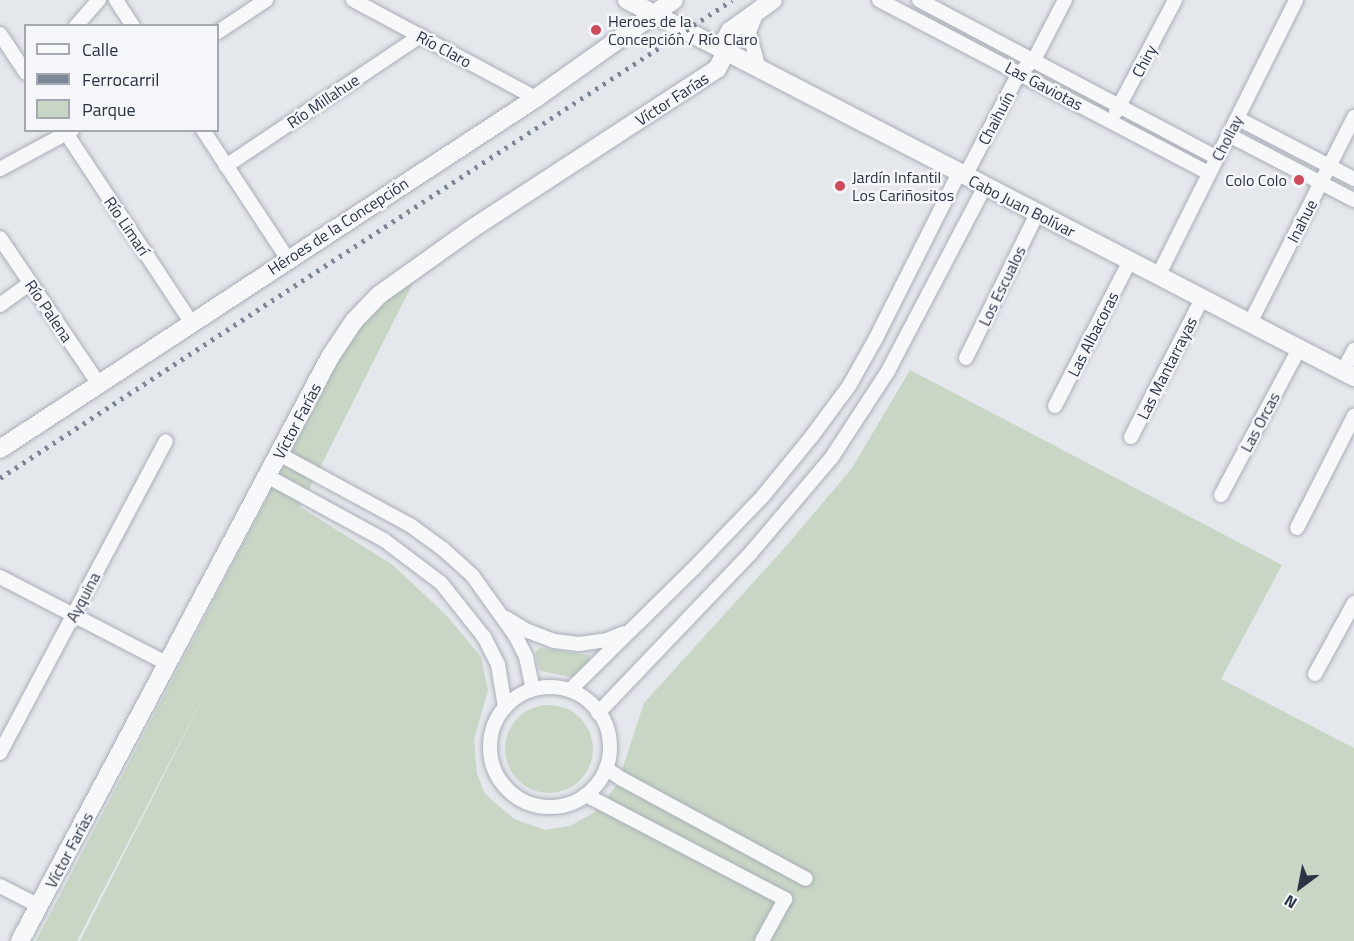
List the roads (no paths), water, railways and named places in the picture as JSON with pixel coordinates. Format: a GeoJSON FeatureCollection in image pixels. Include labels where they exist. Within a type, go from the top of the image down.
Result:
{"type":"FeatureCollection","features":[{"type":"Feature","properties":{"kind":"street"},"geometry":{"type":"LineString","coordinates":[[78,24],[99,0]]}},
{"type":"Feature","properties":{"kind":"street"},"geometry":{"type":"LineString","coordinates":[[116,0],[132,24]]}},
{"type":"Feature","properties":{"kind":"street"},"geometry":{"type":"LineString","coordinates":[[219,31],[266,0]]}},
{"type":"Feature","properties":{"kind":"street","name":"Río Claro"},"geometry":{"type":"LineString","coordinates":[[353,0],[536,98]]}},
{"type":"Feature","properties":{"kind":"street","name":"Cabo Juan Bolívar"},"geometry":{"type":"LineString","coordinates":[[627,0],[725,46],[759,70],[1348,374]]}},
{"type":"Feature","properties":{"kind":"street","name":"Héroes de la Concepción"},"geometry":{"type":"LineString","coordinates":[[0,449],[287,258],[536,98],[674,0]]}},
{"type":"Feature","properties":{"kind":"street","name":"Las Gaviotas"},"geometry":{"type":"LineString","coordinates":[[879,0],[1209,173]]}},
{"type":"Feature","properties":{"kind":"street","name":"Las Gaviotas"},"geometry":{"type":"LineString","coordinates":[[919,0],[946,6],[1034,60],[1217,158]]}},
{"type":"Feature","properties":{"kind":"street","name":"Chaihuín"},"geometry":{"type":"LineString","coordinates":[[570,690],[763,496],[849,386],[1019,73],[1034,60],[1065,0]]}},
{"type":"Feature","properties":{"kind":"street","name":"Chiry"},"geometry":{"type":"LineString","coordinates":[[1112,121],[1175,0]]}},
{"type":"Feature","properties":{"kind":"street","name":"Chollay"},"geometry":{"type":"LineString","coordinates":[[1158,276],[1296,0]]}},
{"type":"Feature","properties":{"kind":"street"},"geometry":{"type":"LineString","coordinates":[[725,46],[730,31],[766,5]]}},
{"type":"Feature","properties":{"kind":"street"},"geometry":{"type":"LineString","coordinates":[[759,70],[749,32],[766,5]]}},
{"type":"Feature","properties":{"kind":"street"},"geometry":{"type":"LineString","coordinates":[[934,28],[946,6]]}},
{"type":"Feature","properties":{"kind":"street"},"geometry":{"type":"LineString","coordinates":[[0,34],[24,70]]}},
{"type":"Feature","properties":{"kind":"street","name":"Río Millahue"},"geometry":{"type":"LineString","coordinates":[[226,165],[420,36]]}},
{"type":"Feature","properties":{"kind":"street","name":"Víctor Farías"},"geometry":{"type":"LineString","coordinates":[[20,941],[330,357],[354,321],[379,295],[473,228],[717,69],[725,46]]}},
{"type":"Feature","properties":{"kind":"street","name":"Inahue"},"geometry":{"type":"LineString","coordinates":[[1250,323],[1354,117]]}},
{"type":"Feature","properties":{"kind":"street"},"geometry":{"type":"LineString","coordinates":[[1237,118],[1354,179]]}},
{"type":"Feature","properties":{"kind":"street"},"geometry":{"type":"LineString","coordinates":[[0,169],[68,132]]}},
{"type":"Feature","properties":{"kind":"street","name":"Río Limarí"},"geometry":{"type":"LineString","coordinates":[[68,132],[191,322]]}},
{"type":"Feature","properties":{"kind":"street"},"geometry":{"type":"LineString","coordinates":[[204,132],[287,258]]}},
{"type":"Feature","properties":{"kind":"street"},"geometry":{"type":"LineString","coordinates":[[1229,135],[1354,200]]}},
{"type":"Feature","properties":{"kind":"street"},"geometry":{"type":"LineString","coordinates":[[598,713],[750,554],[832,457],[888,372],[985,186]]}},
{"type":"Feature","properties":{"kind":"street","name":"Los Escualos"},"geometry":{"type":"LineString","coordinates":[[966,358],[1038,214]]}},
{"type":"Feature","properties":{"kind":"street","name":"Río Palena"},"geometry":{"type":"LineString","coordinates":[[0,238],[99,384]]}},
{"type":"Feature","properties":{"kind":"street","name":"Las Albacoras"},"geometry":{"type":"LineString","coordinates":[[1055,406],[1130,261]]}},
{"type":"Feature","properties":{"kind":"street"},"geometry":{"type":"LineString","coordinates":[[0,305],[30,283]]}},
{"type":"Feature","properties":{"kind":"street","name":"Las Mantarrayas"},"geometry":{"type":"LineString","coordinates":[[1131,437],[1202,299]]}},
{"type":"Feature","properties":{"kind":"street","name":"Las Orcas"},"geometry":{"type":"LineString","coordinates":[[1221,495],[1299,349]]}},
{"type":"Feature","properties":{"kind":"street"},"geometry":{"type":"LineString","coordinates":[[1348,374],[1354,350]]}},
{"type":"Feature","properties":{"kind":"street"},"geometry":{"type":"LineString","coordinates":[[1297,528],[1354,416]]}},
{"type":"Feature","properties":{"kind":"street","name":"Ayquina"},"geometry":{"type":"LineString","coordinates":[[0,753],[166,441]]}},
{"type":"Feature","properties":{"kind":"street"},"geometry":{"type":"LineString","coordinates":[[279,454],[410,525],[444,549],[472,575],[502,616],[526,657],[533,689]]}},
{"type":"Feature","properties":{"kind":"street"},"geometry":{"type":"LineString","coordinates":[[267,476],[367,531],[417,563],[441,583],[484,638],[498,665],[506,707]]}},
{"type":"Feature","properties":{"kind":"street"},"geometry":{"type":"LineString","coordinates":[[367,531],[380,509]]}},
{"type":"Feature","properties":{"kind":"street"},"geometry":{"type":"LineString","coordinates":[[0,577],[168,664]]}},
{"type":"Feature","properties":{"kind":"street"},"geometry":{"type":"LineString","coordinates":[[1315,674],[1354,603]]}},
{"type":"Feature","properties":{"kind":"street"},"geometry":{"type":"LineString","coordinates":[[502,616],[528,631],[554,641],[579,644],[607,640],[631,630]]}},
{"type":"Feature","properties":{"kind":"street"},"geometry":{"type":"LineString","coordinates":[[555,687],[570,690],[584,698],[598,713],[609,735],[610,749],[602,777],[586,795],[575,802],[556,807],[538,806],[520,800],[504,787],[494,770],[489,750],[491,730],[514,698],[533,689],[555,687]]}},
{"type":"Feature","properties":{"kind":"street"},"geometry":{"type":"LineString","coordinates":[[606,768],[622,779],[806,879]]}},
{"type":"Feature","properties":{"kind":"street"},"geometry":{"type":"LineString","coordinates":[[586,795],[785,899],[762,941]]}},
{"type":"Feature","properties":{"kind":"street"},"geometry":{"type":"LineString","coordinates":[[0,886],[39,906]]}},
{"type":"Feature","properties":{"kind":"railway"},"geometry":{"type":"LineString","coordinates":[[0,478],[732,0]]}},
{"type":"Feature","properties":{"kind":"place","name":"Heroes de la Concepción / Río Claro"},"geometry":{"type":"Point","coordinates":[596,30]}},
{"type":"Feature","properties":{"kind":"place","name":"Colo Colo"},"geometry":{"type":"Point","coordinates":[1299,180]}},
{"type":"Feature","properties":{"kind":"place","name":"Jardín Infantil Los Cariñositos"},"geometry":{"type":"Point","coordinates":[840,186]}}]}
